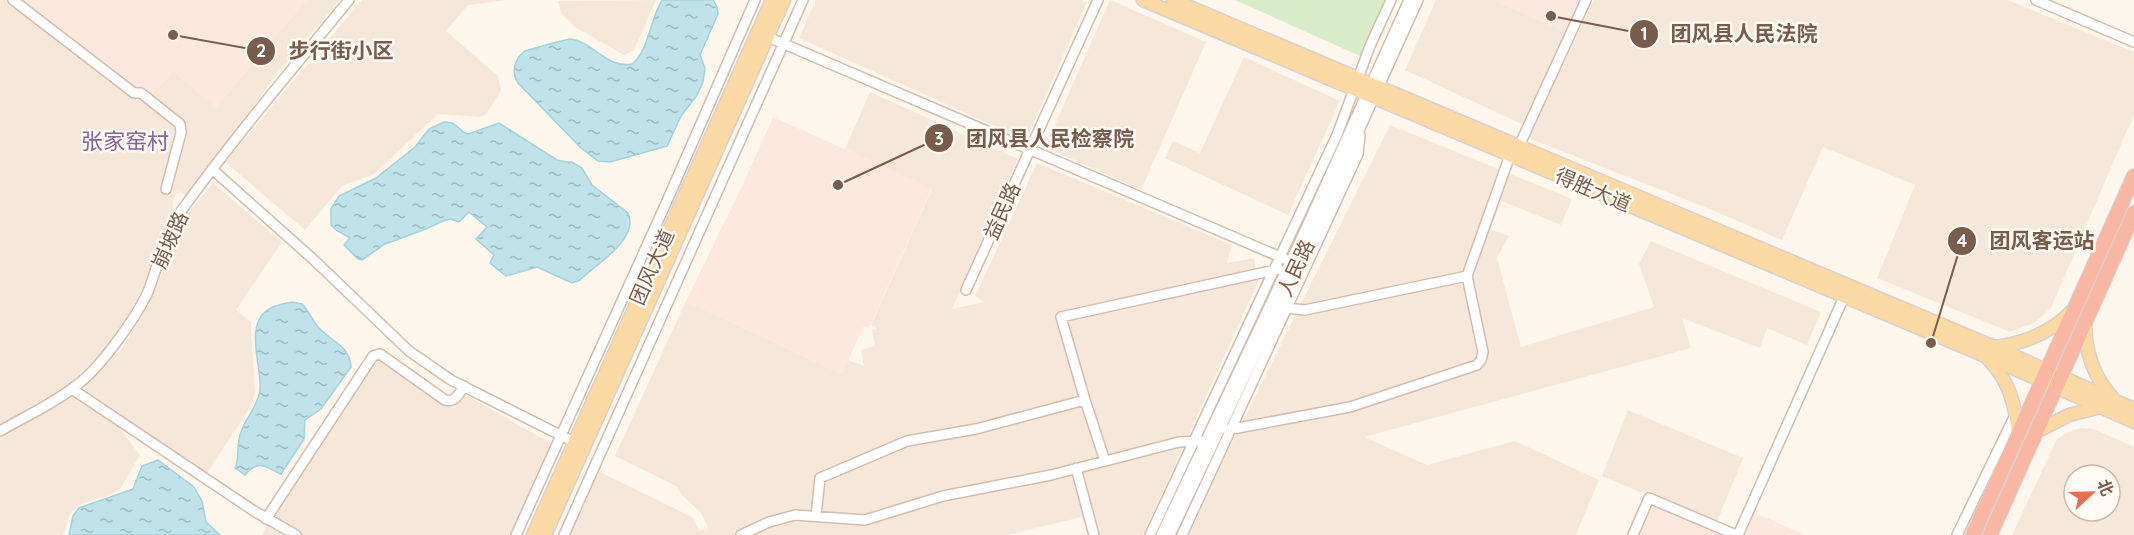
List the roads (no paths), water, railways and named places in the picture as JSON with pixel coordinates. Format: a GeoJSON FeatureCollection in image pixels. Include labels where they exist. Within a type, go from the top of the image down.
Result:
{"type":"FeatureCollection","features":[{"type":"Feature","properties":{"kind":"highway"},"geometry":{"type":"LineString","coordinates":[[1973,535],[2134,177]]}},
{"type":"Feature","properties":{"kind":"highway"},"geometry":{"type":"LineString","coordinates":[[1989,535],[2134,213]]}},
{"type":"Feature","properties":{"kind":"main road","name":"团风大道"},"geometry":{"type":"LineString","coordinates":[[533,535],[772,0]]}},
{"type":"Feature","properties":{"kind":"main road","name":"团风大道"},"geometry":{"type":"LineString","coordinates":[[545,535],[784,0]]}},
{"type":"Feature","properties":{"kind":"main road","name":"得胜大道"},"geometry":{"type":"LineString","coordinates":[[1143,0],[1372,90],[2058,381]]}},
{"type":"Feature","properties":{"kind":"main road","name":"得胜大道"},"geometry":{"type":"LineString","coordinates":[[1173,0],[1356,84]]}},
{"type":"Feature","properties":{"kind":"main road","name":"得胜大道"},"geometry":{"type":"LineString","coordinates":[[1515,151],[1844,297],[1989,352]]}},
{"type":"Feature","properties":{"kind":"main road"},"geometry":{"type":"LineString","coordinates":[[2018,436],[2016,412],[2006,382],[1989,352],[2041,334],[2060,323],[2075,308]]}},
{"type":"Feature","properties":{"kind":"main road"},"geometry":{"type":"LineString","coordinates":[[2085,322],[2086,342],[2091,362],[2099,379],[2115,400]]}},
{"type":"Feature","properties":{"kind":"main road"},"geometry":{"type":"LineString","coordinates":[[2058,381],[2115,400],[2134,409]]}},
{"type":"Feature","properties":{"kind":"main road"},"geometry":{"type":"LineString","coordinates":[[2058,381],[2134,422]]}},
{"type":"Feature","properties":{"kind":"main road"},"geometry":{"type":"LineString","coordinates":[[2036,432],[2069,415],[2102,406]]}},
{"type":"Feature","properties":{"kind":"street"},"geometry":{"type":"LineString","coordinates":[[13,0],[134,93],[141,93],[180,124],[181,133],[166,189]]}},
{"type":"Feature","properties":{"kind":"street","name":"崩坡路"},"geometry":{"type":"LineString","coordinates":[[0,430],[72,389],[90,375],[108,353],[142,302],[173,222],[212,169],[348,0]]}},
{"type":"Feature","properties":{"kind":"street"},"geometry":{"type":"LineString","coordinates":[[516,535],[755,0]]}},
{"type":"Feature","properties":{"kind":"street"},"geometry":{"type":"LineString","coordinates":[[564,535],[803,0]]}},
{"type":"Feature","properties":{"kind":"street","name":"益民路"},"geometry":{"type":"LineString","coordinates":[[966,291],[1098,0]]}},
{"type":"Feature","properties":{"kind":"street"},"geometry":{"type":"LineString","coordinates":[[1105,461],[1061,317],[1275,270],[1286,262],[1391,0]]}},
{"type":"Feature","properties":{"kind":"street","name":"人民路"},"geometry":{"type":"LineString","coordinates":[[1170,535],[1362,123],[1372,90],[1409,0]]}},
{"type":"Feature","properties":{"kind":"street","name":"人民路"},"geometry":{"type":"LineString","coordinates":[[1161,535],[1286,262],[1418,0]]}},
{"type":"Feature","properties":{"kind":"street"},"geometry":{"type":"LineString","coordinates":[[1219,431],[1350,407],[1477,365],[1483,352],[1467,276],[1515,151],[1586,0]]}},
{"type":"Feature","properties":{"kind":"street"},"geometry":{"type":"LineString","coordinates":[[2036,0],[2134,42]]}},
{"type":"Feature","properties":{"kind":"street"},"geometry":{"type":"LineString","coordinates":[[768,37],[1286,262]]}},
{"type":"Feature","properties":{"kind":"street"},"geometry":{"type":"LineString","coordinates":[[1182,535],[1358,154],[1362,123]]}},
{"type":"Feature","properties":{"kind":"street"},"geometry":{"type":"LineString","coordinates":[[212,169],[314,260],[409,351],[464,386],[574,442]]}},
{"type":"Feature","properties":{"kind":"street"},"geometry":{"type":"LineString","coordinates":[[1150,535],[1275,270]]}},
{"type":"Feature","properties":{"kind":"street"},"geometry":{"type":"LineString","coordinates":[[1287,308],[1305,310],[1467,276]]}},
{"type":"Feature","properties":{"kind":"street"},"geometry":{"type":"LineString","coordinates":[[1633,535],[1649,498],[1737,535],[1844,297]]}},
{"type":"Feature","properties":{"kind":"street"},"geometry":{"type":"LineString","coordinates":[[266,519],[373,356],[380,354],[445,400],[455,399],[464,386]]}},
{"type":"Feature","properties":{"kind":"street"},"geometry":{"type":"LineString","coordinates":[[72,389],[266,519],[296,535]]}},
{"type":"Feature","properties":{"kind":"street"},"geometry":{"type":"LineString","coordinates":[[816,516],[820,478],[898,444],[976,429],[1085,400]]}},
{"type":"Feature","properties":{"kind":"street"},"geometry":{"type":"LineString","coordinates":[[1957,535],[2016,412]]}},
{"type":"Feature","properties":{"kind":"street"},"geometry":{"type":"LineString","coordinates":[[741,535],[769,522],[795,515],[865,520],[943,496],[1076,468],[1179,442],[1205,441]]}},
{"type":"Feature","properties":{"kind":"street"},"geometry":{"type":"LineString","coordinates":[[1076,468],[1094,535]]}},
{"type":"Feature","properties":{"kind":"water"},"geometry":{"type":"Polygon","coordinates":[[[662,0],[713,0],[717,7],[718,14],[700,55],[705,68],[703,82],[697,95],[681,116],[667,146],[610,162],[598,161],[581,148],[518,83],[514,70],[516,62],[525,51],[571,39],[579,41],[615,63],[632,64],[642,52],[662,0]]]}},
{"type":"Feature","properties":{"kind":"water"},"geometry":{"type":"Polygon","coordinates":[[[444,122],[452,123],[468,134],[499,123],[557,160],[572,162],[582,168],[592,185],[628,213],[630,223],[628,232],[605,259],[580,280],[572,283],[537,267],[506,276],[490,263],[494,255],[476,239],[487,227],[469,212],[459,222],[450,219],[443,221],[385,244],[362,260],[358,259],[344,245],[350,238],[331,225],[331,209],[339,196],[376,178],[415,147],[429,129],[444,122]]]}},
{"type":"Feature","properties":{"kind":"water"},"geometry":{"type":"Polygon","coordinates":[[[292,302],[302,304],[319,328],[344,349],[351,367],[321,409],[305,420],[304,439],[281,474],[259,466],[245,475],[235,468],[243,427],[257,401],[260,390],[256,327],[266,311],[292,302]]]}},
{"type":"Feature","properties":{"kind":"water"},"geometry":{"type":"Polygon","coordinates":[[[158,460],[194,487],[202,501],[206,522],[220,535],[69,535],[73,516],[79,508],[133,489],[142,466],[158,460]]]}},
{"type":"Feature","properties":{"kind":"place","name":"团风县人民法院"},"geometry":{"type":"Point","coordinates":[1551,16]}},
{"type":"Feature","properties":{"kind":"place","name":"步行街小区"},"geometry":{"type":"Point","coordinates":[173,35]}},
{"type":"Feature","properties":{"kind":"place","name":"团风县人民检察院"},"geometry":{"type":"Point","coordinates":[838,185]}},
{"type":"Feature","properties":{"kind":"place","name":"团风客运站"},"geometry":{"type":"Point","coordinates":[1931,343]}},
{"type":"Feature","properties":{"kind":"district","name":"张家窑村"},"geometry":{"type":"Point","coordinates":[125,141]}}]}
